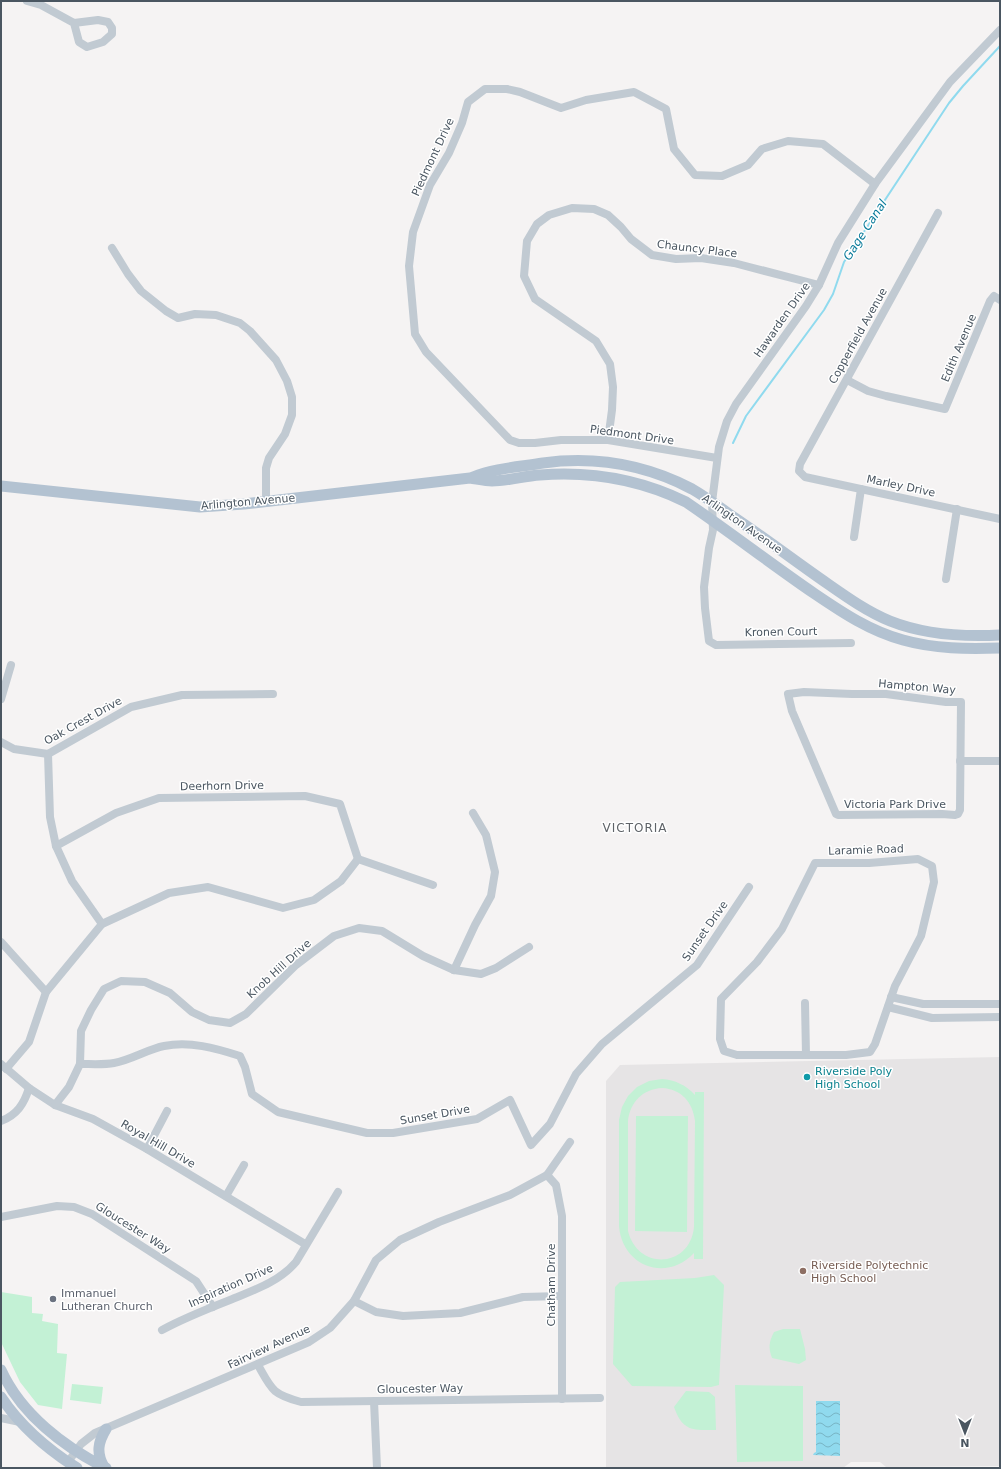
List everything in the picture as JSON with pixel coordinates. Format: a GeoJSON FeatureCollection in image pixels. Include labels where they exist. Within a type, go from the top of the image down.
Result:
{"type":"FeatureCollection","features":[{"type":"Feature","properties":{"kind":"main road","name":"Arlington Avenue"},"geometry":{"type":"LineString","coordinates":[[470,478],[488,471],[576,460],[600,461],[647,470],[673,480],[712,502],[867,610],[919,631],[948,635],[1000,635]]}},
{"type":"Feature","properties":{"kind":"main road","name":"Arlington Avenue"},"geometry":{"type":"LineString","coordinates":[[1,486],[200,507],[266,502],[470,478],[492,481],[541,475],[569,474],[624,479],[665,492],[686,502],[804,586],[855,620],[875,630],[903,640],[924,645],[959,648],[1000,648]]}},
{"type":"Feature","properties":{"kind":"main road"},"geometry":{"type":"LineString","coordinates":[[1,1370],[12,1389],[33,1415],[76,1451],[105,1467]]}},
{"type":"Feature","properties":{"kind":"main road"},"geometry":{"type":"LineString","coordinates":[[1,1384],[22,1411],[33,1415]]}},
{"type":"Feature","properties":{"kind":"main road"},"geometry":{"type":"LineString","coordinates":[[1,1397],[20,1422],[39,1441],[73,1465]]}},
{"type":"Feature","properties":{"kind":"main road"},"geometry":{"type":"LineString","coordinates":[[105,1467],[101,1461],[98,1450],[100,1440],[106,1428]]}},
{"type":"Feature","properties":{"kind":"street"},"geometry":{"type":"LineString","coordinates":[[27,1],[41,5],[74,23],[98,20],[108,22],[112,28],[112,34],[103,42],[87,47],[79,42],[74,23]]}},
{"type":"Feature","properties":{"kind":"street","name":"Hawarden Drive"},"geometry":{"type":"LineString","coordinates":[[711,643],[708,638],[704,587],[714,521],[712,502],[717,458],[727,421],[736,404],[806,306],[819,285],[838,243],[875,184],[950,82],[1000,30]]}},
{"type":"Feature","properties":{"kind":"street","name":"Piedmont Drive"},"geometry":{"type":"LineString","coordinates":[[717,458],[608,440],[561,440],[534,444],[519,444],[510,440],[426,352],[415,334],[409,266],[413,232],[430,184],[449,153],[462,123],[468,102],[485,89],[507,89],[520,92],[561,108],[586,100],[634,92],[666,109],[674,149],[696,175],[722,176],[748,165],[762,149],[788,141],[823,144],[875,184]]}},
{"type":"Feature","properties":{"kind":"street","name":"Chauncy Place"},"geometry":{"type":"LineString","coordinates":[[608,440],[613,387],[610,364],[596,340],[535,299],[524,276],[527,241],[537,224],[549,215],[572,208],[594,209],[608,215],[621,226],[631,239],[652,255],[676,259],[701,258],[734,263],[819,285]]}},
{"type":"Feature","properties":{"kind":"street","name":"Copperfield Avenue"},"geometry":{"type":"LineString","coordinates":[[799,471],[800,464],[938,213]]}},
{"type":"Feature","properties":{"kind":"street"},"geometry":{"type":"LineString","coordinates":[[112,248],[140,291],[166,311],[178,318],[195,314],[216,315],[240,323],[250,331],[276,360],[292,397],[292,415],[285,434],[269,458],[266,468],[266,502]]}},
{"type":"Feature","properties":{"kind":"street","name":"Edith Avenue"},"geometry":{"type":"LineString","coordinates":[[847,380],[868,391],[945,409],[990,301],[997,298]]}},
{"type":"Feature","properties":{"kind":"street","name":"Marley Drive"},"geometry":{"type":"LineString","coordinates":[[799,471],[805,477],[1000,519]]}},
{"type":"Feature","properties":{"kind":"street"},"geometry":{"type":"LineString","coordinates":[[854,537],[861,489]]}},
{"type":"Feature","properties":{"kind":"street"},"geometry":{"type":"LineString","coordinates":[[946,579],[957,509]]}},
{"type":"Feature","properties":{"kind":"street","name":"Kronen Court"},"geometry":{"type":"LineString","coordinates":[[711,643],[716,645],[852,643]]}},
{"type":"Feature","properties":{"kind":"street"},"geometry":{"type":"LineString","coordinates":[[1,699],[11,665]]}},
{"type":"Feature","properties":{"kind":"street","name":"Hampton Way"},"geometry":{"type":"LineString","coordinates":[[788,694],[804,692],[886,694],[946,702],[961,702],[960,761]]}},
{"type":"Feature","properties":{"kind":"street","name":"Oak Crest Drive"},"geometry":{"type":"LineString","coordinates":[[1,742],[14,749],[48,754],[131,707],[182,695],[273,694]]}},
{"type":"Feature","properties":{"kind":"street","name":"Victoria Park Drive"},"geometry":{"type":"LineString","coordinates":[[788,694],[792,711],[836,814],[838,815],[958,814],[960,810],[960,761]]}},
{"type":"Feature","properties":{"kind":"street"},"geometry":{"type":"LineString","coordinates":[[48,754],[50,817],[56,846],[72,881],[102,924]]}},
{"type":"Feature","properties":{"kind":"street"},"geometry":{"type":"LineString","coordinates":[[960,761],[1000,761]]}},
{"type":"Feature","properties":{"kind":"street","name":"Deerhorn Drive"},"geometry":{"type":"LineString","coordinates":[[56,846],[116,813],[159,798],[304,796],[340,804],[358,859]]}},
{"type":"Feature","properties":{"kind":"street"},"geometry":{"type":"LineString","coordinates":[[454,970],[475,925],[491,896],[495,872],[486,835],[473,813]]}},
{"type":"Feature","properties":{"kind":"street"},"geometry":{"type":"LineString","coordinates":[[4,1066],[29,1042],[46,992],[102,924],[169,893],[208,887],[282,908],[314,900],[341,881],[358,859],[433,885]]}},
{"type":"Feature","properties":{"kind":"street","name":"Laramie Road"},"geometry":{"type":"LineString","coordinates":[[918,859],[932,866],[934,882],[921,936],[895,986],[891,997],[875,1044],[870,1052],[846,1055],[737,1054],[724,1051],[720,1039],[721,999],[757,962],[782,929],[814,863],[869,863],[918,859]]}},
{"type":"Feature","properties":{"kind":"street","name":"Sunset Drive"},"geometry":{"type":"LineString","coordinates":[[80,1064],[113,1064],[164,1046],[196,1045],[220,1050],[240,1056],[245,1067],[252,1094],[278,1112],[367,1133],[393,1133],[477,1119],[510,1100],[531,1145],[550,1124],[576,1074],[602,1044],[697,965],[749,887]]}},
{"type":"Feature","properties":{"kind":"street","name":"Knob Hill Drive"},"geometry":{"type":"LineString","coordinates":[[80,1064],[81,1031],[90,1010],[104,989],[121,981],[144,982],[170,993],[192,1012],[209,1020],[230,1023],[246,1014],[296,965],[334,936],[359,928],[382,931],[423,956],[454,970],[481,974],[496,968],[529,947]]}},
{"type":"Feature","properties":{"kind":"street"},"geometry":{"type":"LineString","coordinates":[[1,942],[46,992]]}},
{"type":"Feature","properties":{"kind":"street"},"geometry":{"type":"LineString","coordinates":[[891,997],[923,1004],[1000,1004]]}},
{"type":"Feature","properties":{"kind":"street"},"geometry":{"type":"LineString","coordinates":[[805,1003],[806,1054]]}},
{"type":"Feature","properties":{"kind":"street"},"geometry":{"type":"LineString","coordinates":[[888,1007],[932,1018],[1000,1017]]}},
{"type":"Feature","properties":{"kind":"street"},"geometry":{"type":"LineString","coordinates":[[55,1105],[69,1087],[80,1064]]}},
{"type":"Feature","properties":{"kind":"street","name":"Royal Hill Drive"},"geometry":{"type":"LineString","coordinates":[[4,1066],[29,1088],[55,1105],[93,1119],[147,1149],[305,1244]]}},
{"type":"Feature","properties":{"kind":"street"},"geometry":{"type":"LineString","coordinates":[[1,1121],[10,1118],[19,1110],[29,1088]]}},
{"type":"Feature","properties":{"kind":"street"},"geometry":{"type":"LineString","coordinates":[[147,1149],[167,1111]]}},
{"type":"Feature","properties":{"kind":"street","name":"Fairview Avenue"},"geometry":{"type":"LineString","coordinates":[[73,1465],[76,1451],[86,1439],[106,1428],[258,1365],[309,1342],[330,1328],[354,1301],[376,1260],[400,1240],[439,1222],[510,1195],[547,1175],[570,1142]]}},
{"type":"Feature","properties":{"kind":"street"},"geometry":{"type":"LineString","coordinates":[[226,1196],[244,1165]]}},
{"type":"Feature","properties":{"kind":"street","name":"Chatham Drive"},"geometry":{"type":"LineString","coordinates":[[547,1175],[556,1185],[562,1216],[562,1399]]}},
{"type":"Feature","properties":{"kind":"street","name":"Inspiration Drive"},"geometry":{"type":"LineString","coordinates":[[162,1330],[278,1278],[292,1266],[338,1192]]}},
{"type":"Feature","properties":{"kind":"street","name":"Gloucester Way"},"geometry":{"type":"LineString","coordinates":[[1,1217],[57,1206],[74,1207],[92,1214],[196,1281],[213,1307]]}},
{"type":"Feature","properties":{"kind":"street"},"geometry":{"type":"LineString","coordinates":[[354,1301],[376,1312],[403,1316],[460,1312],[523,1296],[561,1296]]}},
{"type":"Feature","properties":{"kind":"street","name":"Gloucester Way"},"geometry":{"type":"LineString","coordinates":[[258,1365],[271,1388],[285,1398],[301,1402],[600,1398]]}},
{"type":"Feature","properties":{"kind":"street"},"geometry":{"type":"LineString","coordinates":[[374,1401],[377,1468]]}},
{"type":"Feature","properties":{"kind":"street"},"geometry":{"type":"LineString","coordinates":[[1,1418],[20,1422]]}},
{"type":"Feature","properties":{"kind":"shaded area","name":"Riverside Polytechnic High School"},"geometry":{"type":"Polygon","coordinates":[[[1000,1057],[1000,1466],[886,1467],[880,1462],[851,1462],[843,1468],[606,1468],[606,1081],[620,1065],[1000,1057]]]}},
{"type":"Feature","properties":{"kind":"green space"},"geometry":{"type":"Polygon","coordinates":[[[662,1079],[676,1082],[692,1091],[695,1095],[695,1092],[704,1092],[703,1259],[694,1259],[694,1253],[683,1262],[671,1267],[659,1268],[647,1266],[637,1260],[628,1251],[622,1240],[619,1226],[619,1120],[622,1107],[628,1096],[637,1087],[649,1081],[662,1079]],[[655,1089],[643,1094],[631,1108],[628,1121],[628,1231],[634,1244],[642,1253],[652,1258],[663,1259],[674,1257],[683,1251],[690,1241],[694,1227],[694,1114],[689,1102],[685,1098],[669,1089],[655,1089]]]}},
{"type":"Feature","properties":{"kind":"green space"},"geometry":{"type":"Polygon","coordinates":[[[636,1116],[688,1116],[687,1232],[635,1231],[636,1116]]]}},
{"type":"Feature","properties":{"kind":"green space"},"geometry":{"type":"Polygon","coordinates":[[[714,1275],[724,1285],[719,1385],[711,1387],[632,1386],[613,1364],[615,1287],[620,1282],[695,1278],[714,1275]]]}},
{"type":"Feature","properties":{"kind":"green space"},"geometry":{"type":"Polygon","coordinates":[[[1,1292],[32,1297],[32,1313],[43,1314],[42,1321],[58,1324],[57,1353],[67,1354],[62,1409],[38,1405],[20,1382],[1,1342],[1,1292]]]}},
{"type":"Feature","properties":{"kind":"green space"},"geometry":{"type":"Polygon","coordinates":[[[783,1329],[800,1329],[806,1360],[799,1364],[772,1358],[770,1351],[771,1339],[774,1332],[783,1329]]]}},
{"type":"Feature","properties":{"kind":"green space"},"geometry":{"type":"Polygon","coordinates":[[[72,1384],[103,1387],[101,1404],[70,1400],[72,1384]]]}},
{"type":"Feature","properties":{"kind":"green space"},"geometry":{"type":"Polygon","coordinates":[[[735,1385],[803,1386],[803,1461],[737,1462],[735,1385]]]}},
{"type":"Feature","properties":{"kind":"green space"},"geometry":{"type":"Polygon","coordinates":[[[686,1391],[709,1392],[715,1397],[716,1430],[690,1428],[681,1421],[674,1407],[686,1391]]]}},
{"type":"Feature","properties":{"kind":"water"},"geometry":{"type":"Polygon","coordinates":[[[816,1401],[840,1401],[840,1456],[813,1455],[816,1452],[816,1401]]]}},
{"type":"Feature","properties":{"kind":"waterway","name":"Gage Canal"},"geometry":{"type":"LineString","coordinates":[[733,443],[746,416],[824,310],[833,294],[844,262],[949,103],[1000,46]]}},
{"type":"Feature","properties":{"kind":"place","name":"Riverside Poly High School"},"geometry":{"type":"Point","coordinates":[807,1077]}},
{"type":"Feature","properties":{"kind":"place","name":"Riverside Polytechnic High School"},"geometry":{"type":"Point","coordinates":[803,1271]}},
{"type":"Feature","properties":{"kind":"place","name":"Immanuel Lutheran Church"},"geometry":{"type":"Point","coordinates":[53,1299]}},
{"type":"Feature","properties":{"kind":"district","name":"VICTORIA"},"geometry":{"type":"Point","coordinates":[635,828]}}]}
